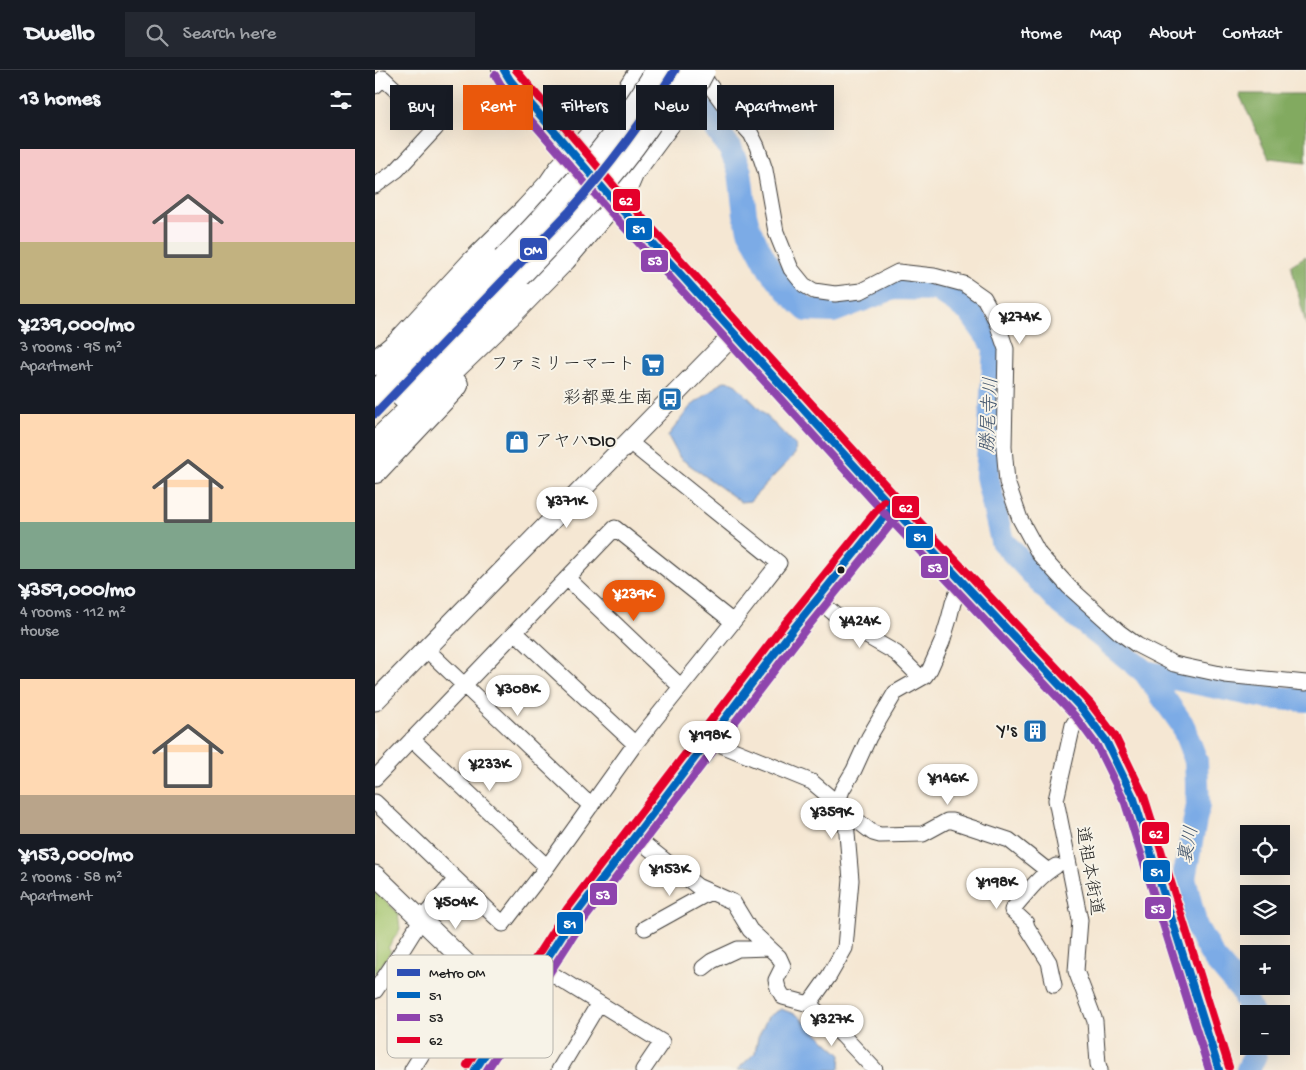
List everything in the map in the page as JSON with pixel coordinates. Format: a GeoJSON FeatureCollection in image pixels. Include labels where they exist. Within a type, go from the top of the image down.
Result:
{"type":"FeatureCollection","features":[{"type":"Feature","properties":{"kind":"main road"},"geometry":{"type":"LineString","coordinates":[[504,70],[510,80],[613,200],[892,507],[1083,710],[1107,742],[1134,799],[1219,1070]]}},
{"type":"Feature","properties":{"kind":"main road"},"geometry":{"type":"LineString","coordinates":[[375,424],[512,267],[559,201],[626,119],[657,70]]}},
{"type":"Feature","properties":{"kind":"main road"},"geometry":{"type":"LineString","coordinates":[[375,394],[512,267],[571,220],[647,127],[683,70]]}},
{"type":"Feature","properties":{"kind":"main road"},"geometry":{"type":"LineString","coordinates":[[375,444],[510,314],[564,259],[626,186],[632,172],[696,84],[703,70]]}},
{"type":"Feature","properties":{"kind":"main road"},"geometry":{"type":"LineString","coordinates":[[375,370],[473,262],[550,185],[561,169],[610,116],[637,78]]}},
{"type":"Feature","properties":{"kind":"main road"},"geometry":{"type":"LineString","coordinates":[[375,471],[451,391],[493,342],[510,314]]}},
{"type":"Feature","properties":{"kind":"main road"},"geometry":{"type":"LineString","coordinates":[[375,363],[398,344]]}},
{"type":"Feature","properties":{"kind":"street"},"geometry":{"type":"LineString","coordinates":[[695,70],[748,130],[757,146],[765,170],[776,232],[791,269],[804,285],[814,291],[835,294],[861,291],[898,272],[933,276],[964,284],[983,298],[996,320],[1006,350],[1004,447],[1007,482],[1020,519],[1039,554],[1069,587],[1119,632],[1137,645],[1174,664],[1225,675],[1306,683]]}},
{"type":"Feature","properties":{"kind":"street"},"geometry":{"type":"LineString","coordinates":[[375,86],[383,78],[436,128],[397,170],[375,186]]}},
{"type":"Feature","properties":{"kind":"street"},"geometry":{"type":"LineString","coordinates":[[375,701],[735,333]]}},
{"type":"Feature","properties":{"kind":"street"},"geometry":{"type":"LineString","coordinates":[[375,802],[503,924],[547,867],[635,744],[779,563],[629,441]]}},
{"type":"Feature","properties":{"kind":"street"},"geometry":{"type":"LineString","coordinates":[[550,955],[575,915],[794,628],[892,507]]}},
{"type":"Feature","properties":{"kind":"street"},"geometry":{"type":"LineString","coordinates":[[375,778],[615,528],[733,622]]}},
{"type":"Feature","properties":{"kind":"street"},"geometry":{"type":"LineString","coordinates":[[567,578],[681,687]]}},
{"type":"Feature","properties":{"kind":"street"},"geometry":{"type":"LineString","coordinates":[[838,809],[842,790],[855,770],[869,737],[895,693],[925,676],[929,669],[942,642],[953,603],[962,581]]}},
{"type":"Feature","properties":{"kind":"street"},"geometry":{"type":"LineString","coordinates":[[817,599],[849,626],[895,654],[921,678]]}},
{"type":"Feature","properties":{"kind":"street"},"geometry":{"type":"LineString","coordinates":[[515,632],[635,744]]}},
{"type":"Feature","properties":{"kind":"street"},"geometry":{"type":"LineString","coordinates":[[426,649],[591,806]]}},
{"type":"Feature","properties":{"kind":"street","name":"道祖本街道"},"geometry":{"type":"LineString","coordinates":[[1083,710],[1073,725],[1056,800],[1080,920],[1076,971],[1095,1021],[1100,1070]]}},
{"type":"Feature","properties":{"kind":"street"},"geometry":{"type":"LineString","coordinates":[[413,739],[547,867]]}},
{"type":"Feature","properties":{"kind":"street"},"geometry":{"type":"LineString","coordinates":[[709,740],[812,782],[831,798],[846,822],[851,880],[845,948],[829,976],[809,1004]]}},
{"type":"Feature","properties":{"kind":"street"},"geometry":{"type":"LineString","coordinates":[[838,809],[873,833],[880,835],[923,834],[947,821],[952,821],[1009,840],[1049,871]]}},
{"type":"Feature","properties":{"kind":"street"},"geometry":{"type":"LineString","coordinates":[[635,837],[697,886],[733,902],[750,930],[779,957],[783,966],[776,980],[783,996],[809,1004],[875,1070]]}},
{"type":"Feature","properties":{"kind":"street"},"geometry":{"type":"LineString","coordinates":[[1055,984],[1049,962],[1026,923],[1012,910],[1049,871],[1068,859]]}},
{"type":"Feature","properties":{"kind":"street"},"geometry":{"type":"LineString","coordinates":[[375,875],[458,955]]}},
{"type":"Feature","properties":{"kind":"street"},"geometry":{"type":"LineString","coordinates":[[399,955],[421,920],[456,879]]}},
{"type":"Feature","properties":{"kind":"street"},"geometry":{"type":"LineString","coordinates":[[645,928],[710,892]]}},
{"type":"Feature","properties":{"kind":"street"},"geometry":{"type":"LineString","coordinates":[[703,968],[712,961],[738,949],[769,948]]}},
{"type":"Feature","properties":{"kind":"street"},"geometry":{"type":"LineString","coordinates":[[375,991],[387,973]]}},
{"type":"Feature","properties":{"kind":"street"},"geometry":{"type":"LineString","coordinates":[[553,975],[662,1042],[643,1070]]}},
{"type":"Feature","properties":{"kind":"street"},"geometry":{"type":"LineString","coordinates":[[559,1070],[599,1003]]}},
{"type":"Feature","properties":{"kind":"street"},"geometry":{"type":"LineString","coordinates":[[412,1070],[420,1058]]}},
{"type":"Feature","properties":{"kind":"street"},"geometry":{"type":"LineString","coordinates":[[475,1070],[483,1058]]}},
{"type":"Feature","properties":{"kind":"green space"},"geometry":{"type":"Polygon","coordinates":[[[1239,94],[1306,94],[1306,162],[1269,158],[1239,94]]]}},
{"type":"Feature","properties":{"kind":"green space"},"geometry":{"type":"Polygon","coordinates":[[[1306,256],[1306,325],[1291,265],[1306,256]]]}},
{"type":"Feature","properties":{"kind":"green space"},"geometry":{"type":"Polygon","coordinates":[[[375,891],[398,913],[400,929],[388,948],[391,951],[375,975],[375,891]]]}},
{"type":"Feature","properties":{"kind":"water"},"geometry":{"type":"Polygon","coordinates":[[[724,381],[733,382],[796,446],[795,454],[750,501],[741,502],[680,458],[668,436],[690,407],[724,381]]]}},
{"type":"Feature","properties":{"kind":"water"},"geometry":{"type":"Polygon","coordinates":[[[781,1009],[797,1015],[841,1055],[840,1068],[838,1070],[737,1070],[755,1053],[758,1037],[768,1017],[781,1009]]]}},
{"type":"Feature","properties":{"kind":"waterway","name":"勝尾寺川"},"geometry":{"type":"LineString","coordinates":[[673,82],[705,112],[731,150],[740,172],[749,230],[770,270],[791,295],[807,310],[833,311],[893,288],[937,289],[969,311],[995,347],[987,476],[1002,541],[1061,604],[1145,672],[1265,697],[1306,700]]}},
{"type":"Feature","properties":{"kind":"waterway","name":"裏川"},"geometry":{"type":"LineString","coordinates":[[1145,672],[1182,724],[1196,761],[1198,805],[1184,878],[1196,927],[1213,957],[1242,991],[1248,1005]]}},
{"type":"Feature","properties":{"kind":"waterway","name":"裏川"},"geometry":{"type":"LineString","coordinates":[[1248,1070],[1255,1055]]}},
{"type":"Feature","properties":{"kind":"metro line","name":"OM"},"geometry":{"type":"LineString","coordinates":[[375,414],[570,211],[625,143],[675,70]]}},
{"type":"Feature","properties":{"kind":"transit line","name":"51"},"geometry":{"type":"LineString","coordinates":[[504,70],[510,80],[613,200],[892,507],[1083,710],[1106,741],[1134,799],[1219,1070]]}},
{"type":"Feature","properties":{"kind":"transit line","name":"62"},"geometry":{"type":"LineString","coordinates":[[516,70],[620,193],[899,500],[1090,703],[1115,736],[1144,796],[1229,1067]]}},
{"type":"Feature","properties":{"kind":"transit line","name":"53"},"geometry":{"type":"LineString","coordinates":[[495,75],[502,87],[606,207],[885,514],[1075,716],[1097,746],[1125,803],[1209,1070]]}},
{"type":"Feature","properties":{"kind":"transit line","name":"62"},"geometry":{"type":"LineString","coordinates":[[538,955],[567,909],[786,622],[884,501]]}},
{"type":"Feature","properties":{"kind":"transit line","name":"51"},"geometry":{"type":"LineString","coordinates":[[549,955],[575,915],[794,628],[892,507]]}},
{"type":"Feature","properties":{"kind":"transit line","name":"53"},"geometry":{"type":"LineString","coordinates":[[553,968],[583,921],[802,634],[900,513]]}},
{"type":"Feature","properties":{"kind":"transit line","name":"62"},"geometry":{"type":"LineString","coordinates":[[467,1065],[471,1058]]}},
{"type":"Feature","properties":{"kind":"transit line","name":"51"},"geometry":{"type":"LineString","coordinates":[[475,1070],[483,1058]]}},
{"type":"Feature","properties":{"kind":"transit line","name":"53"},"geometry":{"type":"LineString","coordinates":[[487,1070],[495,1058]]}},
{"type":"Feature","properties":{"kind":"place","name":"ファミリーマート"},"geometry":{"type":"Point","coordinates":[653,365]}},
{"type":"Feature","properties":{"kind":"place","name":"彩都粟生南"},"geometry":{"type":"Point","coordinates":[670,399]}},
{"type":"Feature","properties":{"kind":"place","name":"アヤハDIO"},"geometry":{"type":"Point","coordinates":[517,442]}},
{"type":"Feature","properties":{"kind":"place","name":"Y's"},"geometry":{"type":"Point","coordinates":[1035,731]}}]}
